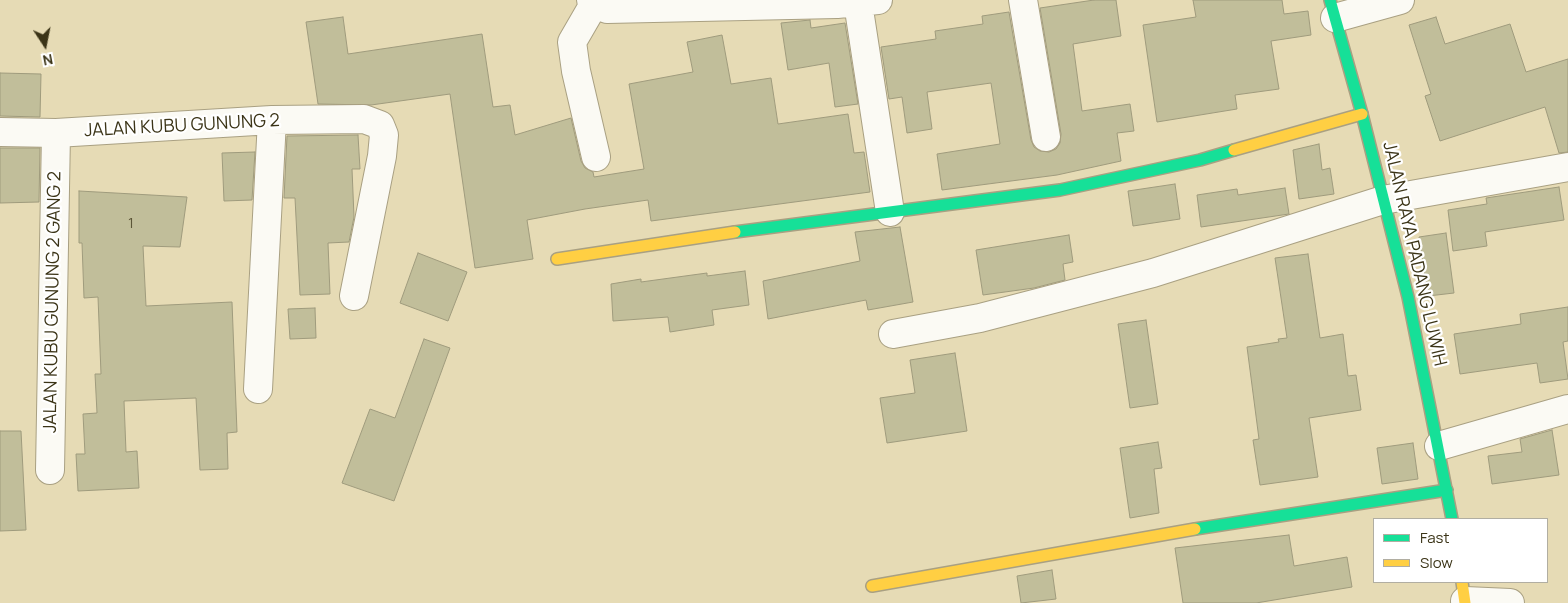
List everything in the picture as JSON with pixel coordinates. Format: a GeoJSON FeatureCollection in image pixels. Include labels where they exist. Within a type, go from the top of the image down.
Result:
{"type":"FeatureCollection","features":[{"type":"Feature","properties":{"kind":"street"},"geometry":{"type":"LineString","coordinates":[[1022,0],[1046,137]]}},
{"type":"Feature","properties":{"kind":"street"},"geometry":{"type":"LineString","coordinates":[[1332,9],[1400,0]]}},
{"type":"Feature","properties":{"kind":"street"},"geometry":{"type":"LineString","coordinates":[[596,157],[576,72],[572,42],[592,2],[607,9],[852,2],[890,212]]}},
{"type":"Feature","properties":{"kind":"street","name":"JALAN RAYA PADANG LUWIH"},"geometry":{"type":"LineString","coordinates":[[1332,9],[1362,114],[1408,297],[1452,518]]}},
{"type":"Feature","properties":{"kind":"street"},"geometry":{"type":"LineString","coordinates":[[557,259],[660,242],[1019,197],[1200,160],[1362,114]]}},
{"type":"Feature","properties":{"kind":"street","name":"JALAN KUBU GUNUNG 2"},"geometry":{"type":"LineString","coordinates":[[0,132],[56,133],[272,120],[364,119],[380,125],[384,135],[382,156],[354,296]]}},
{"type":"Feature","properties":{"kind":"street"},"geometry":{"type":"LineString","coordinates":[[258,389],[272,120]]}},
{"type":"Feature","properties":{"kind":"street","name":"JALAN KUBU GUNUNG 2 GANG 2"},"geometry":{"type":"LineString","coordinates":[[50,470],[56,133]]}},
{"type":"Feature","properties":{"kind":"street"},"geometry":{"type":"LineString","coordinates":[[893,334],[980,318],[1153,273],[1383,200],[1568,167]]}},
{"type":"Feature","properties":{"kind":"street"},"geometry":{"type":"LineString","coordinates":[[1439,446],[1568,409]]}},
{"type":"Feature","properties":{"kind":"street"},"geometry":{"type":"LineString","coordinates":[[872,586],[1174,532],[1447,490]]}},
{"type":"Feature","properties":{"kind":"street"},"geometry":{"type":"LineString","coordinates":[[1464,595],[1510,603]]}},
{"type":"Feature","properties":{"kind":"building"},"geometry":{"type":"Polygon","coordinates":[[[1094,0],[1116,0],[1121,36],[1073,44],[1082,111],[1130,104],[1134,131],[1117,133],[1121,161],[1057,175],[942,190],[937,154],[1000,144],[991,83],[927,92],[932,129],[907,133],[902,97],[889,99],[881,47],[936,39],[935,31],[983,24],[982,16],[1009,12],[1031,140],[1034,147],[1040,151],[1049,152],[1056,149],[1060,143],[1061,134],[1040,8],[1094,0]]]}},
{"type":"Feature","properties":{"kind":"building"},"geometry":{"type":"Polygon","coordinates":[[[1193,0],[1282,0],[1284,14],[1308,11],[1311,35],[1271,41],[1279,89],[1235,95],[1237,109],[1157,122],[1143,25],[1196,17],[1193,0]]]}},
{"type":"Feature","properties":{"kind":"building"},"geometry":{"type":"Polygon","coordinates":[[[343,17],[348,54],[482,34],[493,107],[510,105],[515,135],[571,118],[581,161],[585,168],[593,172],[594,177],[644,169],[629,84],[693,72],[687,42],[722,35],[731,84],[771,78],[778,124],[848,114],[854,153],[864,152],[870,192],[651,221],[648,200],[527,220],[533,259],[475,268],[450,94],[371,105],[318,104],[306,22],[343,17]]]}},
{"type":"Feature","properties":{"kind":"building"},"geometry":{"type":"Polygon","coordinates":[[[1436,17],[1445,44],[1510,24],[1526,72],[1568,59],[1568,152],[1559,153],[1545,107],[1440,141],[1425,96],[1431,94],[1409,25],[1436,17]]]}},
{"type":"Feature","properties":{"kind":"building"},"geometry":{"type":"Polygon","coordinates":[[[810,20],[811,28],[845,23],[858,104],[835,107],[829,63],[788,70],[781,23],[810,20]]]}},
{"type":"Feature","properties":{"kind":"building"},"geometry":{"type":"Polygon","coordinates":[[[0,73],[41,74],[40,117],[0,116],[0,73]]]}},
{"type":"Feature","properties":{"kind":"building"},"geometry":{"type":"Polygon","coordinates":[[[358,135],[360,169],[352,169],[354,217],[349,242],[328,243],[330,294],[300,295],[295,198],[284,198],[287,136],[358,135]]]}},
{"type":"Feature","properties":{"kind":"building"},"geometry":{"type":"Polygon","coordinates":[[[1319,144],[1322,170],[1330,168],[1334,194],[1299,199],[1293,150],[1319,144]]]}},
{"type":"Feature","properties":{"kind":"building"},"geometry":{"type":"Polygon","coordinates":[[[0,148],[40,148],[39,202],[0,203],[0,148]]]}},
{"type":"Feature","properties":{"kind":"building"},"geometry":{"type":"Polygon","coordinates":[[[255,152],[252,200],[224,201],[222,153],[255,152]]]}},
{"type":"Feature","properties":{"kind":"building"},"geometry":{"type":"Polygon","coordinates":[[[1175,184],[1180,219],[1133,226],[1128,191],[1175,184]]]}},
{"type":"Feature","properties":{"kind":"building"},"geometry":{"type":"Polygon","coordinates":[[[1559,187],[1564,220],[1485,232],[1487,246],[1453,251],[1448,210],[1487,204],[1486,198],[1559,187]]]}},
{"type":"Feature","properties":{"kind":"building"},"geometry":{"type":"Polygon","coordinates":[[[1285,188],[1289,214],[1201,227],[1197,195],[1237,189],[1238,195],[1285,188]]]}},
{"type":"Feature","properties":{"kind":"building"},"geometry":{"type":"Polygon","coordinates":[[[79,191],[187,197],[180,247],[143,246],[146,306],[232,302],[237,432],[227,433],[228,469],[200,470],[196,398],[124,401],[126,452],[137,451],[139,488],[78,491],[76,454],[85,454],[83,414],[97,413],[95,374],[101,374],[98,297],[84,298],[82,243],[79,243],[79,191]]]}},
{"type":"Feature","properties":{"kind":"building"},"geometry":{"type":"Polygon","coordinates":[[[900,227],[913,302],[868,310],[866,300],[768,319],[763,281],[860,261],[855,232],[900,227]]]}},
{"type":"Feature","properties":{"kind":"building"},"geometry":{"type":"Polygon","coordinates":[[[1446,233],[1454,293],[1428,296],[1419,237],[1446,233]]]}},
{"type":"Feature","properties":{"kind":"building"},"geometry":{"type":"Polygon","coordinates":[[[1069,235],[1073,262],[1063,264],[1065,280],[1034,288],[983,295],[976,250],[1069,235]]]}},
{"type":"Feature","properties":{"kind":"building"},"geometry":{"type":"Polygon","coordinates":[[[418,253],[467,272],[448,321],[400,303],[418,253]]]}},
{"type":"Feature","properties":{"kind":"building"},"geometry":{"type":"Polygon","coordinates":[[[1308,254],[1320,338],[1343,334],[1348,376],[1356,375],[1361,410],[1309,418],[1318,477],[1260,485],[1253,440],[1259,439],[1247,347],[1279,342],[1278,339],[1287,338],[1275,258],[1308,254]]]}},
{"type":"Feature","properties":{"kind":"building"},"geometry":{"type":"Polygon","coordinates":[[[745,271],[749,305],[712,310],[714,325],[670,332],[668,317],[613,321],[611,284],[641,279],[641,282],[707,273],[707,276],[745,271]]]}},
{"type":"Feature","properties":{"kind":"building"},"geometry":{"type":"Polygon","coordinates":[[[1568,307],[1568,341],[1563,342],[1568,379],[1540,383],[1537,363],[1460,374],[1454,334],[1521,324],[1520,314],[1568,307]]]}},
{"type":"Feature","properties":{"kind":"building"},"geometry":{"type":"Polygon","coordinates":[[[315,308],[316,338],[290,339],[288,309],[315,308]]]}},
{"type":"Feature","properties":{"kind":"building"},"geometry":{"type":"Polygon","coordinates":[[[1146,320],[1158,404],[1130,408],[1118,324],[1146,320]]]}},
{"type":"Feature","properties":{"kind":"building"},"geometry":{"type":"Polygon","coordinates":[[[424,339],[450,348],[394,501],[342,483],[370,409],[395,418],[424,339]]]}},
{"type":"Feature","properties":{"kind":"building"},"geometry":{"type":"Polygon","coordinates":[[[955,353],[967,431],[887,443],[880,398],[915,393],[910,360],[955,353]]]}},
{"type":"Feature","properties":{"kind":"building"},"geometry":{"type":"Polygon","coordinates":[[[1552,430],[1559,475],[1492,484],[1488,456],[1522,452],[1520,439],[1552,430]]]}},
{"type":"Feature","properties":{"kind":"building"},"geometry":{"type":"Polygon","coordinates":[[[0,431],[21,431],[26,530],[0,531],[0,431]]]}},
{"type":"Feature","properties":{"kind":"building"},"geometry":{"type":"Polygon","coordinates":[[[1158,442],[1162,468],[1154,469],[1159,513],[1130,518],[1120,448],[1158,442]]]}},
{"type":"Feature","properties":{"kind":"building"},"geometry":{"type":"Polygon","coordinates":[[[1413,443],[1418,479],[1382,484],[1377,448],[1413,443]]]}},
{"type":"Feature","properties":{"kind":"building"},"geometry":{"type":"Polygon","coordinates":[[[1289,535],[1294,566],[1347,557],[1352,587],[1256,603],[1183,603],[1175,548],[1289,535]]]}},
{"type":"Feature","properties":{"kind":"building"},"geometry":{"type":"Polygon","coordinates":[[[1052,570],[1056,599],[1021,603],[1017,576],[1052,570]]]}},
{"type":"Feature","properties":{"kind":"traffic: fast"},"geometry":{"type":"LineString","coordinates":[[1330,0],[1362,114],[1408,297],[1452,518]]}},
{"type":"Feature","properties":{"kind":"traffic: fast"},"geometry":{"type":"LineString","coordinates":[[735,232],[1060,190],[1200,160],[1234,150]]}},
{"type":"Feature","properties":{"kind":"traffic: fast"},"geometry":{"type":"LineString","coordinates":[[1195,529],[1447,490]]}},
{"type":"Feature","properties":{"kind":"traffic: slow"},"geometry":{"type":"LineString","coordinates":[[1234,150],[1362,114]]}},
{"type":"Feature","properties":{"kind":"traffic: slow"},"geometry":{"type":"LineString","coordinates":[[557,259],[735,232]]}},
{"type":"Feature","properties":{"kind":"traffic: slow"},"geometry":{"type":"LineString","coordinates":[[872,586],[1195,529]]}},
{"type":"Feature","properties":{"kind":"traffic: slow"},"geometry":{"type":"LineString","coordinates":[[1462,583],[1465,603]]}}]}
